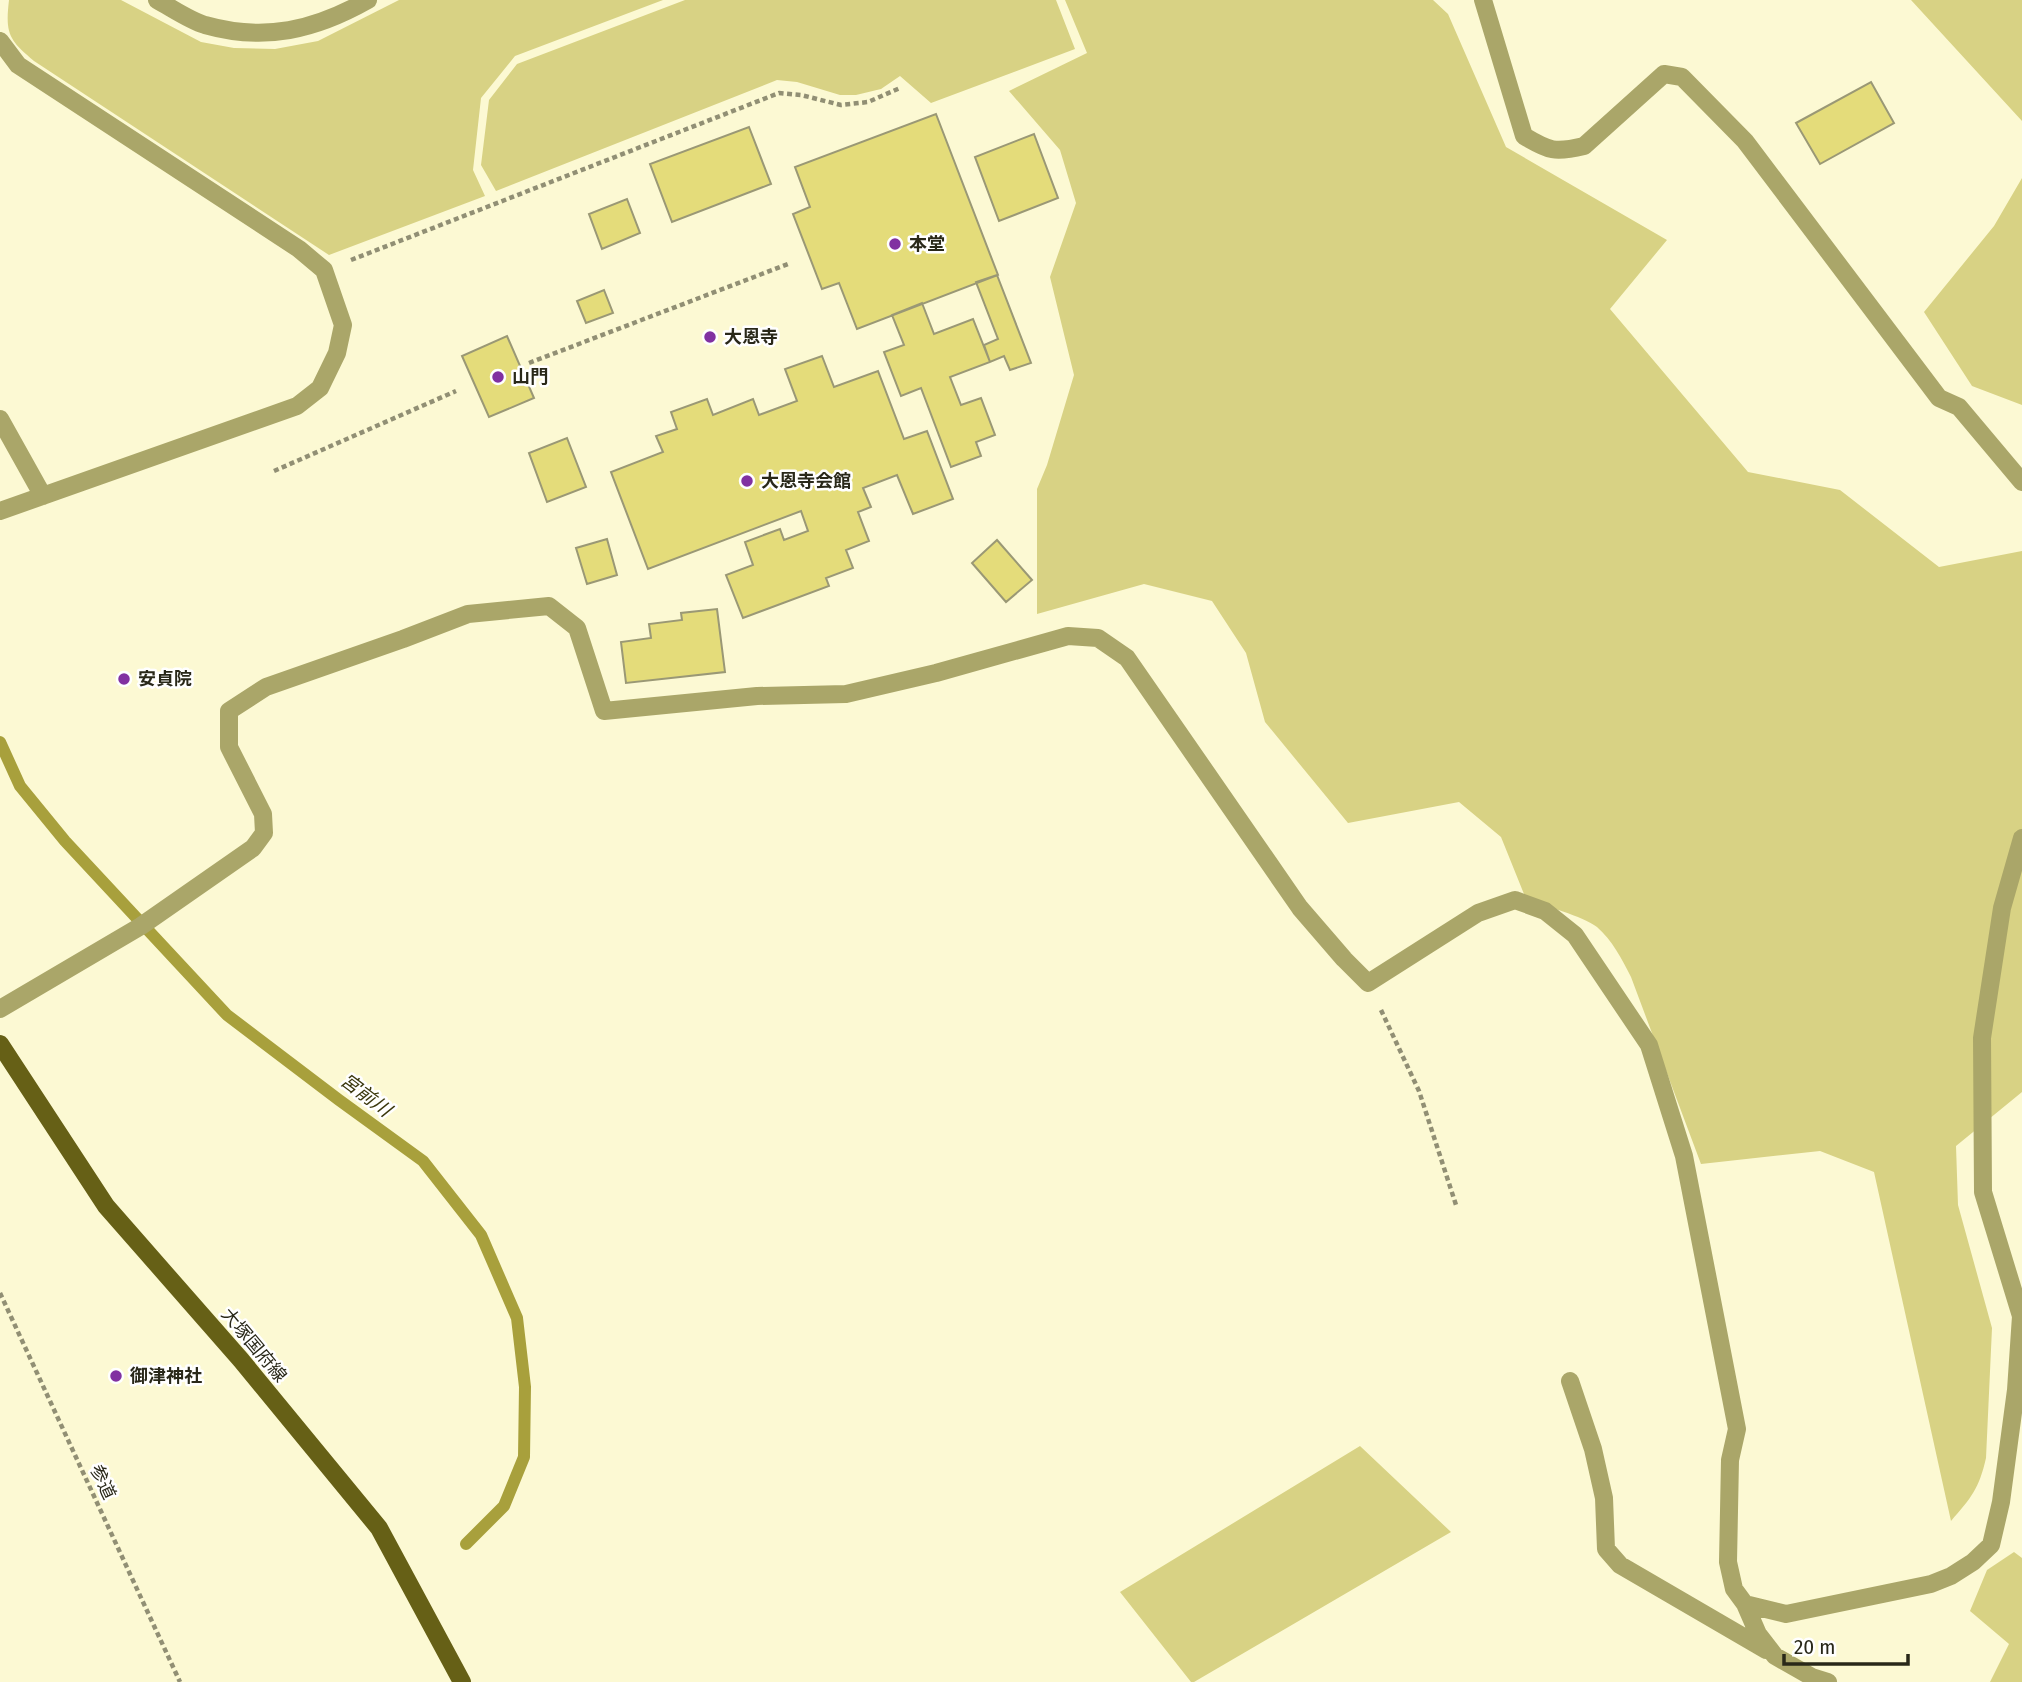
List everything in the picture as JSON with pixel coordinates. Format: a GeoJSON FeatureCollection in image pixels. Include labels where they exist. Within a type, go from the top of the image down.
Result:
{"type":"FeatureCollection","features":[{"type":"Feature","properties":{"kind":"main road","name":"大塚国府線"},"geometry":{"type":"LineString","coordinates":[[0,1044],[106,1206],[241,1360],[379,1528],[462,1682]]}},
{"type":"Feature","properties":{"kind":"street"},"geometry":{"type":"LineString","coordinates":[[157,0],[203,24],[241,32],[274,34],[309,27],[368,0]]}},
{"type":"Feature","properties":{"kind":"street"},"geometry":{"type":"LineString","coordinates":[[1483,0],[1524,136],[1545,149],[1584,146],[1664,74],[1682,77],[1745,141],[1939,398],[1959,407],[2022,482]]}},
{"type":"Feature","properties":{"kind":"street"},"geometry":{"type":"LineString","coordinates":[[0,41],[18,65],[299,249],[324,270],[343,325],[337,353],[320,388],[297,407],[0,511]]}},
{"type":"Feature","properties":{"kind":"street"},"geometry":{"type":"LineString","coordinates":[[0,419],[43,496]]}},
{"type":"Feature","properties":{"kind":"street"},"geometry":{"type":"LineString","coordinates":[[0,1009],[141,926],[253,848],[264,833],[263,814],[229,747],[229,711],[266,687],[468,614],[549,606],[577,628],[604,711],[757,696],[846,694],[936,673],[1068,636],[1098,638],[1127,658],[1300,908],[1368,983],[1478,913],[1514,900],[1545,911],[1575,935],[1649,1045],[1684,1156],[1737,1429],[1730,1460],[1728,1562],[1734,1589],[1745,1604],[1758,1634],[1775,1656]]}},
{"type":"Feature","properties":{"kind":"street"},"geometry":{"type":"LineString","coordinates":[[1745,1604],[1786,1614],[1931,1584],[1951,1576],[1973,1562],[1991,1545],[2001,1502],[2016,1390],[2021,1316],[1983,1192],[1982,1038],[2003,908],[2022,838]]}},
{"type":"Feature","properties":{"kind":"street"},"geometry":{"type":"LineString","coordinates":[[1570,1381],[1592,1449],[1604,1498],[1606,1549],[1620,1565],[1812,1677],[1828,1682]]}},
{"type":"Feature","properties":{"kind":"path"},"geometry":{"type":"LineString","coordinates":[[324,270],[779,93],[801,95],[841,105],[868,102],[900,88]]}},
{"type":"Feature","properties":{"kind":"path"},"geometry":{"type":"LineString","coordinates":[[529,363],[788,264]]}},
{"type":"Feature","properties":{"kind":"path"},"geometry":{"type":"LineString","coordinates":[[274,471],[456,391]]}},
{"type":"Feature","properties":{"kind":"path"},"geometry":{"type":"LineString","coordinates":[[1368,983],[1419,1091],[1457,1208]]}},
{"type":"Feature","properties":{"kind":"path","name":"参道"},"geometry":{"type":"LineString","coordinates":[[0,1293],[180,1682]]}},
{"type":"Feature","properties":{"kind":"shaded area"},"geometry":{"type":"Polygon","coordinates":[[[9,0],[121,0],[201,42],[234,48],[275,49],[318,41],[399,0],[663,0],[515,56],[481,98],[473,170],[485,196],[329,255],[34,61],[11,35],[8,21],[9,0]]]}},
{"type":"Feature","properties":{"kind":"shaded area"},"geometry":{"type":"Polygon","coordinates":[[[685,0],[1056,0],[1075,49],[931,103],[900,76],[881,89],[856,95],[840,95],[797,82],[777,80],[496,191],[481,165],[489,100],[517,64],[685,0]]]}},
{"type":"Feature","properties":{"kind":"shaded area"},"geometry":{"type":"Polygon","coordinates":[[[1065,0],[1433,0],[1448,14],[1506,147],[1667,240],[1610,309],[1748,472],[1840,490],[1939,567],[2022,551],[2022,1092],[1956,1146],[1958,1205],[1992,1328],[1986,1458],[1973,1492],[1951,1521],[1874,1172],[1820,1151],[1701,1164],[1631,977],[1607,938],[1597,927],[1583,919],[1526,899],[1501,837],[1459,802],[1348,823],[1265,722],[1246,653],[1212,601],[1144,584],[1037,614],[1037,489],[1047,465],[1074,375],[1050,277],[1076,203],[1060,150],[1009,91],[1087,53],[1065,0]]]}},
{"type":"Feature","properties":{"kind":"shaded area"},"geometry":{"type":"Polygon","coordinates":[[[1911,0],[2022,0],[2022,121],[1911,0]]]}},
{"type":"Feature","properties":{"kind":"shaded area"},"geometry":{"type":"Polygon","coordinates":[[[2022,178],[2022,405],[1972,386],[1924,312],[1994,226],[2022,178]]]}},
{"type":"Feature","properties":{"kind":"shaded area"},"geometry":{"type":"Polygon","coordinates":[[[1360,1446],[1451,1532],[1191,1682],[1120,1592],[1360,1446]]]}},
{"type":"Feature","properties":{"kind":"shaded area"},"geometry":{"type":"Polygon","coordinates":[[[2014,1552],[2022,1558],[2022,1682],[1990,1682],[2009,1644],[1970,1611],[1987,1570],[2014,1552]]]}},
{"type":"Feature","properties":{"kind":"building"},"geometry":{"type":"Polygon","coordinates":[[[1871,82],[1894,123],[1820,164],[1796,123],[1871,82]]]}},
{"type":"Feature","properties":{"kind":"building","name":"本堂"},"geometry":{"type":"Polygon","coordinates":[[[936,114],[998,275],[857,329],[839,283],[822,289],[793,214],[810,207],[795,167],[936,114]]]}},
{"type":"Feature","properties":{"kind":"building"},"geometry":{"type":"Polygon","coordinates":[[[749,127],[771,184],[672,222],[650,164],[749,127]]]}},
{"type":"Feature","properties":{"kind":"building"},"geometry":{"type":"Polygon","coordinates":[[[1034,134],[1058,198],[999,221],[975,157],[1034,134]]]}},
{"type":"Feature","properties":{"kind":"building"},"geometry":{"type":"Polygon","coordinates":[[[627,199],[640,233],[602,249],[589,214],[627,199]]]}},
{"type":"Feature","properties":{"kind":"building"},"geometry":{"type":"Polygon","coordinates":[[[997,275],[1031,363],[1010,370],[1004,356],[990,362],[984,345],[998,339],[976,282],[997,275]]]}},
{"type":"Feature","properties":{"kind":"building"},"geometry":{"type":"Polygon","coordinates":[[[604,290],[613,313],[586,323],[577,301],[604,290]]]}},
{"type":"Feature","properties":{"kind":"building"},"geometry":{"type":"Polygon","coordinates":[[[922,303],[934,334],[973,319],[990,362],[950,377],[961,405],[981,398],[995,435],[976,442],[981,456],[951,467],[921,388],[901,396],[884,352],[904,345],[892,315],[922,303]]]}},
{"type":"Feature","properties":{"kind":"building","name":"山門"},"geometry":{"type":"Polygon","coordinates":[[[507,336],[534,398],[489,417],[462,356],[507,336]]]}},
{"type":"Feature","properties":{"kind":"building","name":"大恩寺会館"},"geometry":{"type":"Polygon","coordinates":[[[822,356],[834,387],[878,371],[904,439],[927,431],[953,499],[913,514],[897,475],[863,488],[871,507],[858,512],[869,541],[846,550],[853,568],[826,578],[829,586],[743,618],[726,575],[753,565],[745,542],[780,529],[784,540],[808,531],[801,511],[648,569],[611,472],[663,452],[656,436],[677,429],[671,412],[707,399],[713,415],[753,399],[759,415],[797,401],[785,369],[822,356]]]}},
{"type":"Feature","properties":{"kind":"building"},"geometry":{"type":"Polygon","coordinates":[[[567,438],[586,487],[547,502],[529,453],[567,438]]]}},
{"type":"Feature","properties":{"kind":"building"},"geometry":{"type":"Polygon","coordinates":[[[607,539],[617,575],[587,584],[576,548],[607,539]]]}},
{"type":"Feature","properties":{"kind":"building"},"geometry":{"type":"Polygon","coordinates":[[[997,540],[1032,580],[1006,602],[972,563],[997,540]]]}},
{"type":"Feature","properties":{"kind":"building"},"geometry":{"type":"Polygon","coordinates":[[[717,609],[725,672],[626,683],[621,642],[651,638],[649,624],[682,620],[681,613],[717,609]]]}},
{"type":"Feature","properties":{"kind":"waterway","name":"宮前川"},"geometry":{"type":"LineString","coordinates":[[0,742],[20,786],[65,841],[227,1015],[423,1161],[481,1235],[517,1318],[525,1387],[524,1457],[504,1506],[466,1544]]}},
{"type":"Feature","properties":{"kind":"place","name":"本堂"},"geometry":{"type":"Point","coordinates":[895,244]}},
{"type":"Feature","properties":{"kind":"place","name":"大恩寺"},"geometry":{"type":"Point","coordinates":[710,337]}},
{"type":"Feature","properties":{"kind":"place","name":"山門"},"geometry":{"type":"Point","coordinates":[498,377]}},
{"type":"Feature","properties":{"kind":"place","name":"大恩寺会館"},"geometry":{"type":"Point","coordinates":[747,481]}},
{"type":"Feature","properties":{"kind":"place","name":"安貞院"},"geometry":{"type":"Point","coordinates":[124,679]}},
{"type":"Feature","properties":{"kind":"place","name":"御津神社"},"geometry":{"type":"Point","coordinates":[116,1376]}}]}
